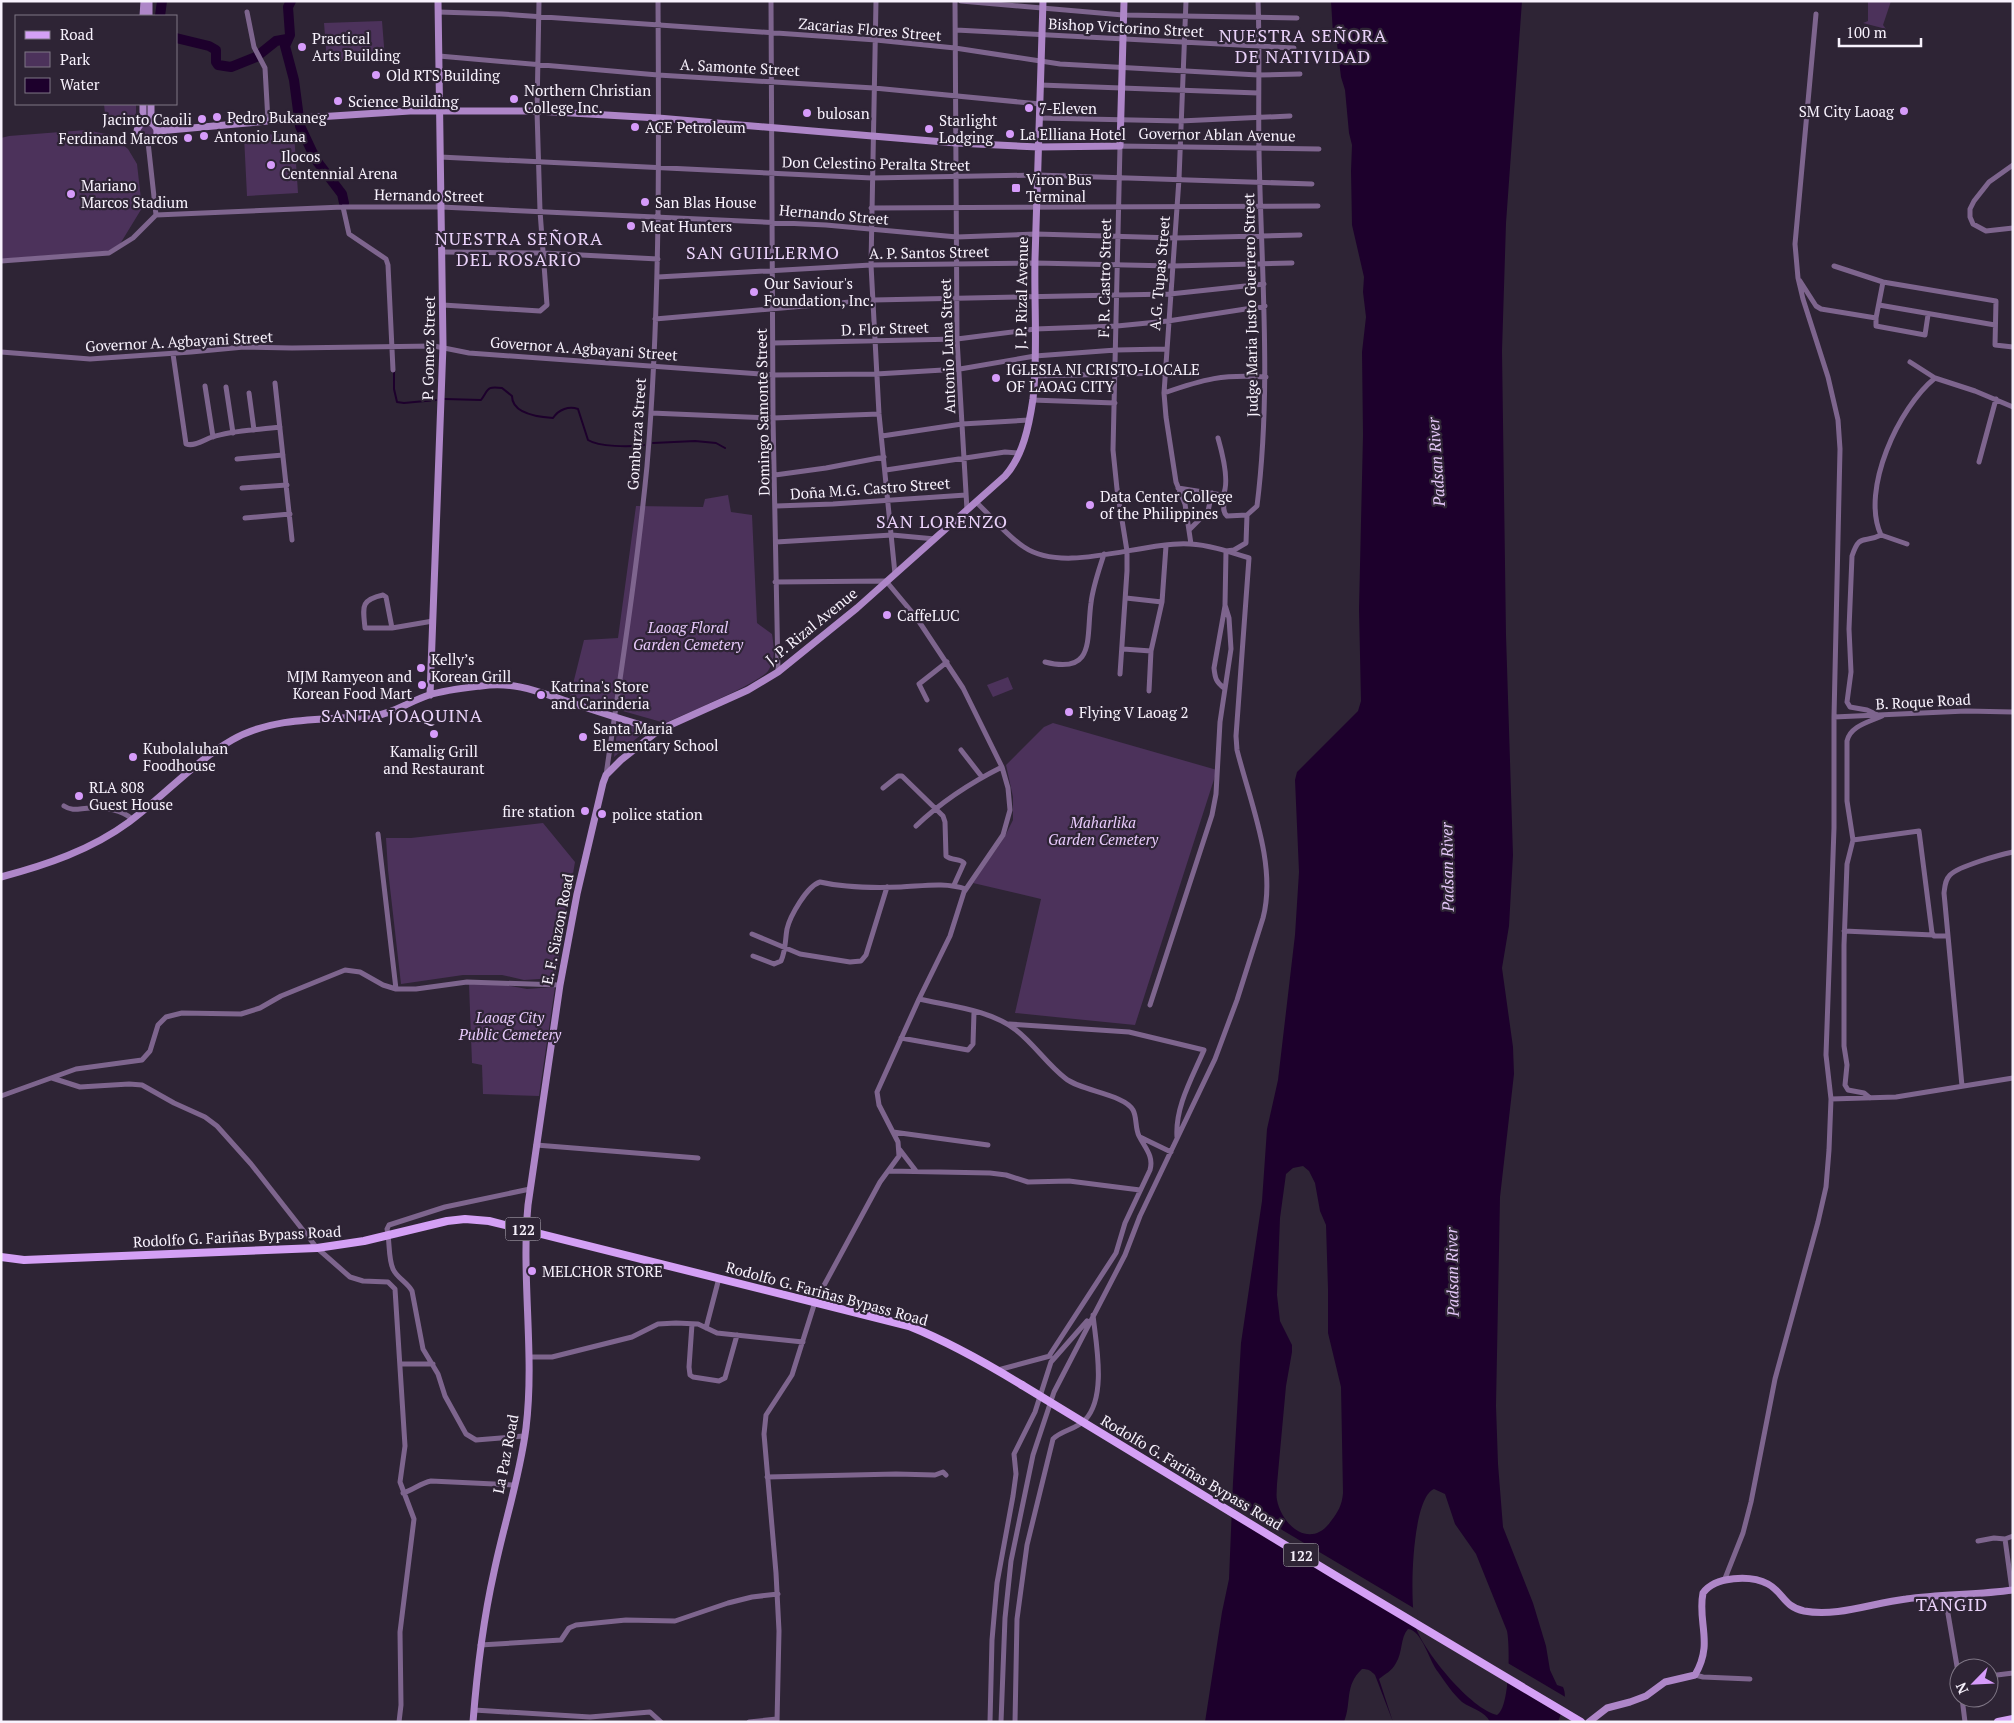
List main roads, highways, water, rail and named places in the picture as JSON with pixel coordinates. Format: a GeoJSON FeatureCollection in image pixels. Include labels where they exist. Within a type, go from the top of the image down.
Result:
{"type":"FeatureCollection","features":[{"type":"Feature","properties":{"kind":"main road"},"geometry":{"type":"LineString","coordinates":[[143,15],[144,1]]}},
{"type":"Feature","properties":{"kind":"main road"},"geometry":{"type":"LineString","coordinates":[[149,1],[149,15]]}},
{"type":"Feature","properties":{"kind":"main road","name":"P. Gomez Street"},"geometry":{"type":"LineString","coordinates":[[430,695],[443,347],[438,1]]}},
{"type":"Feature","properties":{"kind":"main road","name":"F. R. Castro Street"},"geometry":{"type":"LineString","coordinates":[[1120,146],[1124,1]]}},
{"type":"Feature","properties":{"kind":"main road","name":"J. P. Rizal Avenue"},"geometry":{"type":"LineString","coordinates":[[659,730],[748,690],[778,672],[857,608],[936,539],[1005,476],[1019,453],[1029,420],[1034,376],[1036,208],[1043,5]]}},
{"type":"Feature","properties":{"kind":"main road"},"geometry":{"type":"LineString","coordinates":[[143,105],[143,122],[138,128],[137,134],[140,139],[148,142],[154,140],[158,131],[156,126],[151,122],[143,122]]}},
{"type":"Feature","properties":{"kind":"main road"},"geometry":{"type":"LineString","coordinates":[[151,105],[151,122]]}},
{"type":"Feature","properties":{"kind":"main road","name":"Governor Ablan Avenue"},"geometry":{"type":"LineString","coordinates":[[158,131],[299,118],[410,111],[537,111],[658,118],[956,143],[1038,147],[1120,146]]}},
{"type":"Feature","properties":{"kind":"main road"},"geometry":{"type":"LineString","coordinates":[[1,877],[36,868],[82,850],[132,819],[197,765],[230,741],[248,731],[294,722],[378,715],[430,695],[483,685],[517,685],[539,690],[659,730]]}},
{"type":"Feature","properties":{"kind":"main road","name":"E. F. Siazon Road"},"geometry":{"type":"LineString","coordinates":[[530,1189],[560,985],[577,894],[606,775],[659,730]]}},
{"type":"Feature","properties":{"kind":"main road","name":"La Paz Road"},"geometry":{"type":"LineString","coordinates":[[473,1722],[480,1645],[524,1436],[530,1357],[525,1229],[530,1189]]}},
{"type":"Feature","properties":{"kind":"main road","name":"Rodolfo G. Fariñas Bypass Road"},"geometry":{"type":"LineString","coordinates":[[1,1257],[43,1260],[317,1248],[388,1236],[447,1221],[465,1219],[489,1221],[525,1229],[909,1326],[946,1342],[998,1370],[1344,1581],[1581,1722]]}},
{"type":"Feature","properties":{"kind":"main road"},"geometry":{"type":"LineString","coordinates":[[1589,1722],[1600,1712],[1646,1696],[1665,1682],[1695,1675],[1701,1661],[1705,1643],[1702,1607],[1704,1593],[1712,1585],[1724,1581],[1756,1580],[1767,1584],[1794,1608],[1813,1612],[1836,1612],[1908,1598],[2012,1590]]}},
{"type":"Feature","properties":{"kind":"main road"},"geometry":{"type":"LineString","coordinates":[[1998,1722],[2013,1719]]}},
{"type":"Feature","properties":{"kind":"water","name":"Padsan River"},"geometry":{"type":"Polygon","coordinates":[[[1331,1],[1522,1],[1506,223],[1502,351],[1506,635],[1513,855],[1509,926],[1502,968],[1513,1047],[1514,1074],[1500,1197],[1496,1406],[1503,1527],[1533,1603],[1546,1646],[1550,1670],[1557,1685],[1563,1687],[1564,1705],[1558,1722],[1490,1722],[1485,1715],[1462,1702],[1455,1695],[1435,1667],[1421,1640],[1413,1631],[1408,1629],[1396,1663],[1379,1679],[1393,1722],[1375,1675],[1370,1670],[1362,1669],[1356,1675],[1353,1682],[1344,1722],[1205,1722],[1229,1579],[1241,1343],[1262,1201],[1267,1129],[1278,1080],[1295,935],[1299,872],[1295,780],[1297,772],[1358,711],[1361,701],[1359,609],[1363,435],[1362,352],[1366,317],[1363,292],[1364,277],[1352,225],[1352,145],[1345,90],[1341,77],[1337,44],[1333,34],[1331,1]],[[1303,1166],[1293,1168],[1286,1174],[1280,1218],[1277,1295],[1280,1321],[1292,1345],[1292,1352],[1286,1386],[1277,1500],[1280,1510],[1291,1526],[1306,1534],[1315,1534],[1323,1529],[1336,1515],[1342,1501],[1341,1387],[1328,1333],[1326,1225],[1320,1211],[1315,1183],[1309,1171],[1303,1166]],[[1434,1489],[1426,1497],[1420,1511],[1416,1531],[1413,1598],[1416,1628],[1429,1651],[1450,1679],[1486,1711],[1497,1715],[1501,1710],[1507,1689],[1509,1649],[1507,1631],[1476,1554],[1455,1524],[1445,1494],[1434,1489]]]}},
{"type":"Feature","properties":{"kind":"waterway"},"geometry":{"type":"LineString","coordinates":[[160,15],[162,1]]}},
{"type":"Feature","properties":{"kind":"waterway"},"geometry":{"type":"LineString","coordinates":[[291,1],[288,7],[290,35],[285,46],[294,80],[300,126],[316,160],[342,194],[344,203]]}},
{"type":"Feature","properties":{"kind":"waterway"},"geometry":{"type":"LineString","coordinates":[[178,38],[209,46],[216,50],[216,62],[218,65],[231,67],[256,57],[276,41],[287,39]]}},
{"type":"Feature","properties":{"kind":"waterway"},"geometry":{"type":"LineString","coordinates":[[394,371],[394,389],[397,402],[436,400]]}},
{"type":"Feature","properties":{"kind":"waterway"},"geometry":{"type":"LineString","coordinates":[[445,399],[481,400],[490,388],[502,388],[512,396],[513,402],[521,411],[540,417],[553,418],[564,409],[578,409],[588,440],[599,444],[615,446],[644,445]]}},
{"type":"Feature","properties":{"kind":"waterway"},"geometry":{"type":"LineString","coordinates":[[653,443],[695,441],[716,443],[725,448]]}},
{"type":"Feature","properties":{"kind":"place","name":"Practical Arts Building"},"geometry":{"type":"Point","coordinates":[302,47]}},
{"type":"Feature","properties":{"kind":"place","name":"Old RTS Building"},"geometry":{"type":"Point","coordinates":[376,75]}},
{"type":"Feature","properties":{"kind":"place","name":"Northern Christian College Inc."},"geometry":{"type":"Point","coordinates":[514,99]}},
{"type":"Feature","properties":{"kind":"place","name":"Science Building"},"geometry":{"type":"Point","coordinates":[338,101]}},
{"type":"Feature","properties":{"kind":"place","name":"7-Eleven"},"geometry":{"type":"Point","coordinates":[1029,108]}},
{"type":"Feature","properties":{"kind":"place","name":"SM City Laoag"},"geometry":{"type":"Point","coordinates":[1904,111]}},
{"type":"Feature","properties":{"kind":"place","name":"bulosan"},"geometry":{"type":"Point","coordinates":[807,113]}},
{"type":"Feature","properties":{"kind":"place","name":"Pedro Bukaneg"},"geometry":{"type":"Point","coordinates":[217,117]}},
{"type":"Feature","properties":{"kind":"place","name":"Jacinto Caoili"},"geometry":{"type":"Point","coordinates":[202,119]}},
{"type":"Feature","properties":{"kind":"place","name":"ACE Petroleum"},"geometry":{"type":"Point","coordinates":[635,127]}},
{"type":"Feature","properties":{"kind":"place","name":"Starlight Lodging"},"geometry":{"type":"Point","coordinates":[929,129]}},
{"type":"Feature","properties":{"kind":"place","name":"La Elliana Hotel"},"geometry":{"type":"Point","coordinates":[1010,134]}},
{"type":"Feature","properties":{"kind":"place","name":"Antonio Luna"},"geometry":{"type":"Point","coordinates":[204,136]}},
{"type":"Feature","properties":{"kind":"place","name":"Ferdinand Marcos"},"geometry":{"type":"Point","coordinates":[188,138]}},
{"type":"Feature","properties":{"kind":"place","name":"Ilocos Centennial Arena"},"geometry":{"type":"Point","coordinates":[271,165]}},
{"type":"Feature","properties":{"kind":"place","name":"Viron Bus Terminal"},"geometry":{"type":"Point","coordinates":[1016,188]}},
{"type":"Feature","properties":{"kind":"place","name":"Mariano Marcos Stadium"},"geometry":{"type":"Point","coordinates":[71,194]}},
{"type":"Feature","properties":{"kind":"place","name":"San Blas House"},"geometry":{"type":"Point","coordinates":[645,202]}},
{"type":"Feature","properties":{"kind":"place","name":"Meat Hunters"},"geometry":{"type":"Point","coordinates":[631,226]}},
{"type":"Feature","properties":{"kind":"place","name":"Our Saviour's Foundation, Inc."},"geometry":{"type":"Point","coordinates":[754,292]}},
{"type":"Feature","properties":{"kind":"place","name":"IGLESIA NI CRISTO-LOCALE OF LAOAG CITY"},"geometry":{"type":"Point","coordinates":[996,378]}},
{"type":"Feature","properties":{"kind":"place","name":"Data Center College of the Philippines"},"geometry":{"type":"Point","coordinates":[1090,505]}},
{"type":"Feature","properties":{"kind":"place","name":"CaffeLUC"},"geometry":{"type":"Point","coordinates":[887,615]}},
{"type":"Feature","properties":{"kind":"place","name":"Kelly’s Korean Grill"},"geometry":{"type":"Point","coordinates":[421,668]}},
{"type":"Feature","properties":{"kind":"place","name":"MJM Ramyeon and Korean Food Mart"},"geometry":{"type":"Point","coordinates":[422,685]}},
{"type":"Feature","properties":{"kind":"place","name":"Katrina's Store and Carinderia"},"geometry":{"type":"Point","coordinates":[541,695]}},
{"type":"Feature","properties":{"kind":"place","name":"Flying V Laoag 2"},"geometry":{"type":"Point","coordinates":[1069,712]}},
{"type":"Feature","properties":{"kind":"place","name":"Kamalig Grill and Restaurant"},"geometry":{"type":"Point","coordinates":[434,734]}},
{"type":"Feature","properties":{"kind":"place","name":"Santa Maria Elementary School"},"geometry":{"type":"Point","coordinates":[583,737]}},
{"type":"Feature","properties":{"kind":"place","name":"Kubolaluhan Foodhouse"},"geometry":{"type":"Point","coordinates":[133,757]}},
{"type":"Feature","properties":{"kind":"place","name":"RLA 808 Guest House"},"geometry":{"type":"Point","coordinates":[79,796]}},
{"type":"Feature","properties":{"kind":"place","name":"fire station"},"geometry":{"type":"Point","coordinates":[585,811]}},
{"type":"Feature","properties":{"kind":"place","name":"police station"},"geometry":{"type":"Point","coordinates":[602,814]}},
{"type":"Feature","properties":{"kind":"place","name":"MELCHOR STORE"},"geometry":{"type":"Point","coordinates":[532,1271]}},
{"type":"Feature","properties":{"kind":"district","name":"NUESTRA SEÑORA DE NATIVIDAD"},"geometry":{"type":"Point","coordinates":[1303,45]}},
{"type":"Feature","properties":{"kind":"district","name":"NUESTRA SEÑORA DEL ROSARIO"},"geometry":{"type":"Point","coordinates":[519,248]}},
{"type":"Feature","properties":{"kind":"district","name":"SAN GUILLERMO"},"geometry":{"type":"Point","coordinates":[763,252]}},
{"type":"Feature","properties":{"kind":"district","name":"SAN LORENZO"},"geometry":{"type":"Point","coordinates":[942,521]}},
{"type":"Feature","properties":{"kind":"district","name":"SANTA JOAQUINA"},"geometry":{"type":"Point","coordinates":[402,715]}},
{"type":"Feature","properties":{"kind":"district","name":"TANGID"},"geometry":{"type":"Point","coordinates":[1952,1604]}},
{"type":"Feature","properties":{"kind":"park label","name":"Laoag Floral Garden Cemetery"},"geometry":{"type":"Point","coordinates":[688,636]}},
{"type":"Feature","properties":{"kind":"park label","name":"Maharlika Garden Cemetery"},"geometry":{"type":"Point","coordinates":[1103,830]}},
{"type":"Feature","properties":{"kind":"park label","name":"Laoag City Public Cemetery"},"geometry":{"type":"Point","coordinates":[510,1026]}}]}
